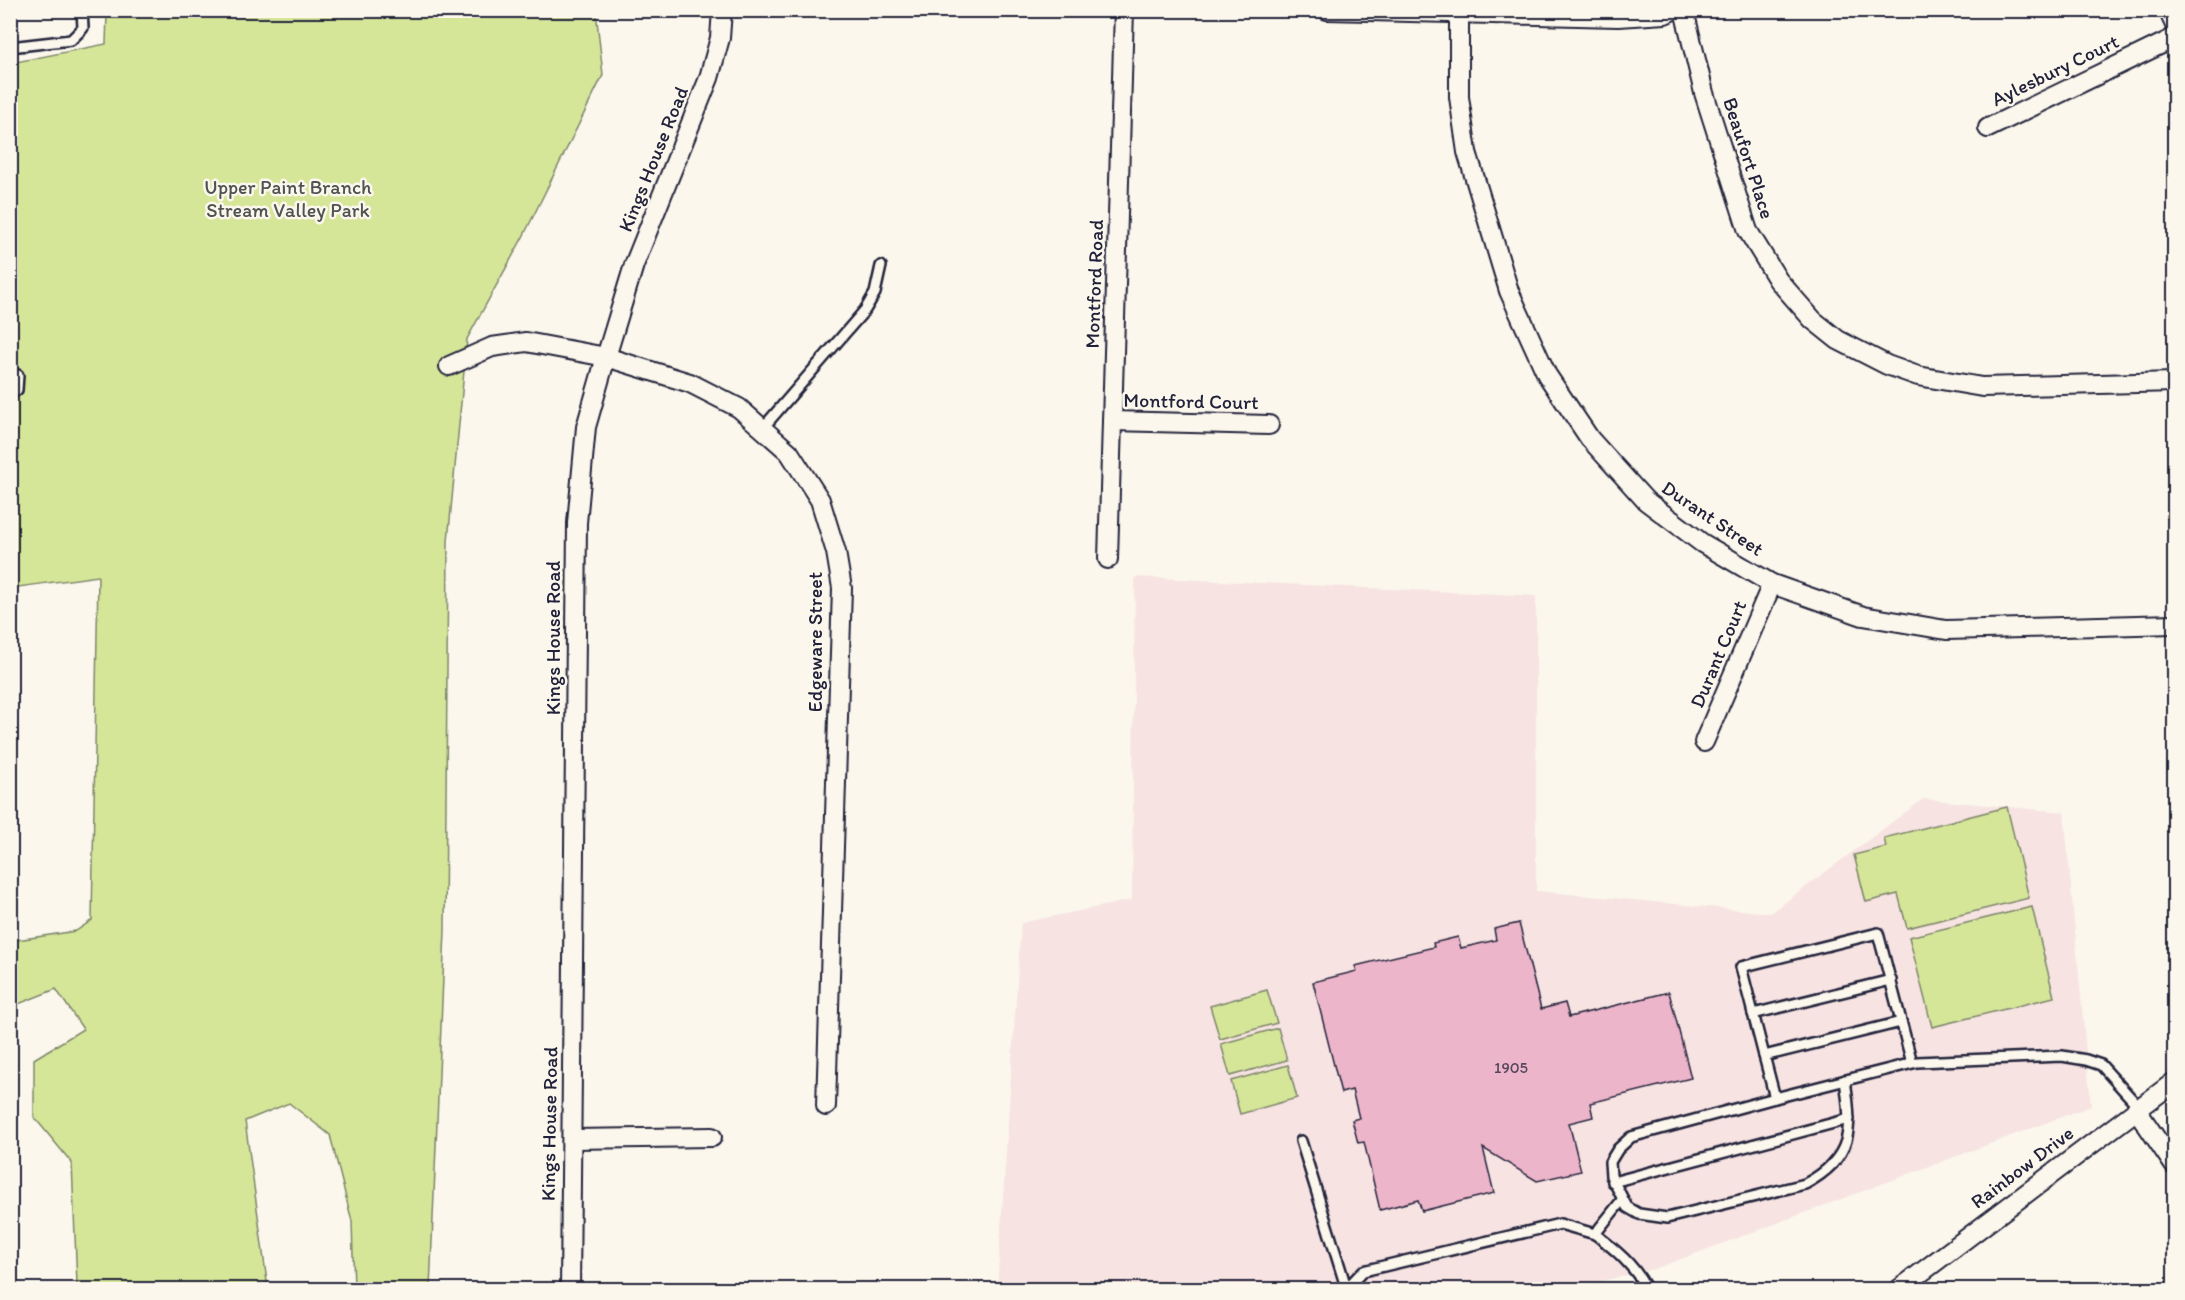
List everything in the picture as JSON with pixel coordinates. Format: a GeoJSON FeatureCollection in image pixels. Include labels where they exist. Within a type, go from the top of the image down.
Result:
{"type":"FeatureCollection","features":[{"type":"Feature","properties":{"kind":"street","name":"Kings House Road"},"geometry":{"type":"LineString","coordinates":[[570,1290],[577,523],[586,427],[634,265],[709,78],[720,38],[722,10]]}},
{"type":"Feature","properties":{"kind":"street","name":"Montford Road"},"geometry":{"type":"LineString","coordinates":[[1108,560],[1124,10]]}},
{"type":"Feature","properties":{"kind":"street"},"geometry":{"type":"LineString","coordinates":[[1327,10],[1618,17],[1665,14],[1673,10]]}},
{"type":"Feature","properties":{"kind":"street","name":"Beaufort Place"},"geometry":{"type":"LineString","coordinates":[[1684,10],[1704,93],[1748,231],[1778,280],[1813,320],[1830,333],[1887,365],[1918,376],[1982,387],[2175,382]]}},
{"type":"Feature","properties":{"kind":"street"},"geometry":{"type":"LineString","coordinates":[[2168,10],[2175,23]]}},
{"type":"Feature","properties":{"kind":"street","name":"Durant Street"},"geometry":{"type":"LineString","coordinates":[[1459,13],[1459,97],[1467,152],[1509,291],[1547,375],[1590,439],[1646,501],[1702,543],[1772,584],[1863,616],[1946,630],[2175,624]]}},
{"type":"Feature","properties":{"kind":"street","name":"Aylesbury Court"},"geometry":{"type":"LineString","coordinates":[[1988,128],[2175,38]]}},
{"type":"Feature","properties":{"kind":"street","name":"Edgeware Street"},"geometry":{"type":"LineString","coordinates":[[449,366],[492,347],[526,342],[606,357],[690,383],[739,408],[789,452],[820,500],[836,552],[842,588],[826,1106]]}},
{"type":"Feature","properties":{"kind":"street","name":"Montford Court"},"geometry":{"type":"LineString","coordinates":[[1112,421],[1269,425]]}},
{"type":"Feature","properties":{"kind":"street","name":"Durant Court"},"geometry":{"type":"LineString","coordinates":[[1704,742],[1772,584]]}},
{"type":"Feature","properties":{"kind":"street","name":"Rainbow Drive"},"geometry":{"type":"LineString","coordinates":[[1898,1290],[2175,1082]]}},
{"type":"Feature","properties":{"kind":"street"},"geometry":{"type":"LineString","coordinates":[[2138,1108],[2175,1165]]}},
{"type":"Feature","properties":{"kind":"street"},"geometry":{"type":"LineString","coordinates":[[572,1139],[712,1137]]}},
{"type":"Feature","properties":{"kind":"lane"},"geometry":{"type":"LineString","coordinates":[[10,47],[71,40],[83,28],[82,10]]}},
{"type":"Feature","properties":{"kind":"lane"},"geometry":{"type":"LineString","coordinates":[[762,429],[865,310],[875,293],[881,266]]}},
{"type":"Feature","properties":{"kind":"lane"},"geometry":{"type":"LineString","coordinates":[[10,394],[17,390],[18,375]]}},
{"type":"Feature","properties":{"kind":"lane"},"geometry":{"type":"LineString","coordinates":[[1774,1098],[1741,967],[1878,933],[1912,1063]]}},
{"type":"Feature","properties":{"kind":"lane"},"geometry":{"type":"LineString","coordinates":[[1753,1014],[1890,980]]}},
{"type":"Feature","properties":{"kind":"lane"},"geometry":{"type":"LineString","coordinates":[[1764,1056],[1901,1022]]}},
{"type":"Feature","properties":{"kind":"lane"},"geometry":{"type":"LineString","coordinates":[[1845,1080],[1850,1128],[1845,1145],[1823,1175],[1805,1184],[1667,1218],[1639,1214],[1627,1207],[1613,1182],[1610,1162],[1618,1149],[1631,1137],[1774,1098],[1912,1063],[2062,1056],[2086,1060],[2101,1065],[2138,1108]]}},
{"type":"Feature","properties":{"kind":"lane"},"geometry":{"type":"LineString","coordinates":[[1613,1182],[1849,1119]]}},
{"type":"Feature","properties":{"kind":"lane"},"geometry":{"type":"LineString","coordinates":[[1301,1141],[1346,1288],[1364,1271],[1560,1224],[1595,1234],[1621,1254],[1643,1281],[1647,1290]]}},
{"type":"Feature","properties":{"kind":"lane"},"geometry":{"type":"LineString","coordinates":[[1595,1234],[1622,1200]]}},
{"type":"Feature","properties":{"kind":"shaded area"},"geometry":{"type":"Polygon","coordinates":[[[1135,577],[1536,596],[1536,891],[1771,913],[1923,799],[2064,812],[2091,1106],[1654,1269],[1566,1289],[997,1290],[1021,923],[1132,900],[1135,577]]]}},
{"type":"Feature","properties":{"kind":"green space","name":"Upper Paint Branch Stream Valley Park"},"geometry":{"type":"Polygon","coordinates":[[[129,11],[596,11],[603,75],[523,237],[467,339],[448,541],[445,930],[430,1289],[354,1289],[352,1221],[330,1135],[289,1103],[245,1121],[268,1289],[79,1289],[72,1163],[34,1117],[34,1059],[83,1029],[56,989],[11,1007],[11,941],[76,931],[92,920],[98,576],[11,588],[11,63],[106,44],[107,14],[129,11]]]}},
{"type":"Feature","properties":{"kind":"green space"},"geometry":{"type":"Polygon","coordinates":[[[2007,807],[2029,898],[1907,928],[1898,894],[1866,902],[1854,855],[1886,847],[1884,838],[2007,807]]]}},
{"type":"Feature","properties":{"kind":"green space"},"geometry":{"type":"Polygon","coordinates":[[[2032,907],[2054,997],[1932,1027],[1909,937],[2032,907]]]}},
{"type":"Feature","properties":{"kind":"green space"},"geometry":{"type":"Polygon","coordinates":[[[1267,990],[1277,1023],[1220,1039],[1210,1006],[1267,990]]]}},
{"type":"Feature","properties":{"kind":"green space"},"geometry":{"type":"Polygon","coordinates":[[[1278,1028],[1287,1060],[1230,1076],[1221,1044],[1278,1028]]]}},
{"type":"Feature","properties":{"kind":"green space"},"geometry":{"type":"Polygon","coordinates":[[[1288,1065],[1297,1098],[1240,1114],[1231,1081],[1288,1065]]]}},
{"type":"Feature","properties":{"kind":"building"},"geometry":{"type":"Polygon","coordinates":[[[1519,923],[1541,1009],[1565,1003],[1569,1017],[1669,992],[1691,1078],[1590,1103],[1593,1117],[1569,1123],[1581,1171],[1537,1181],[1483,1148],[1494,1193],[1422,1211],[1418,1200],[1380,1210],[1364,1142],[1358,1143],[1352,1120],[1359,1118],[1352,1090],[1341,1093],[1313,982],[1357,971],[1355,966],[1434,947],[1433,943],[1458,937],[1461,948],[1496,940],[1494,929],[1519,923]]]}}]}
